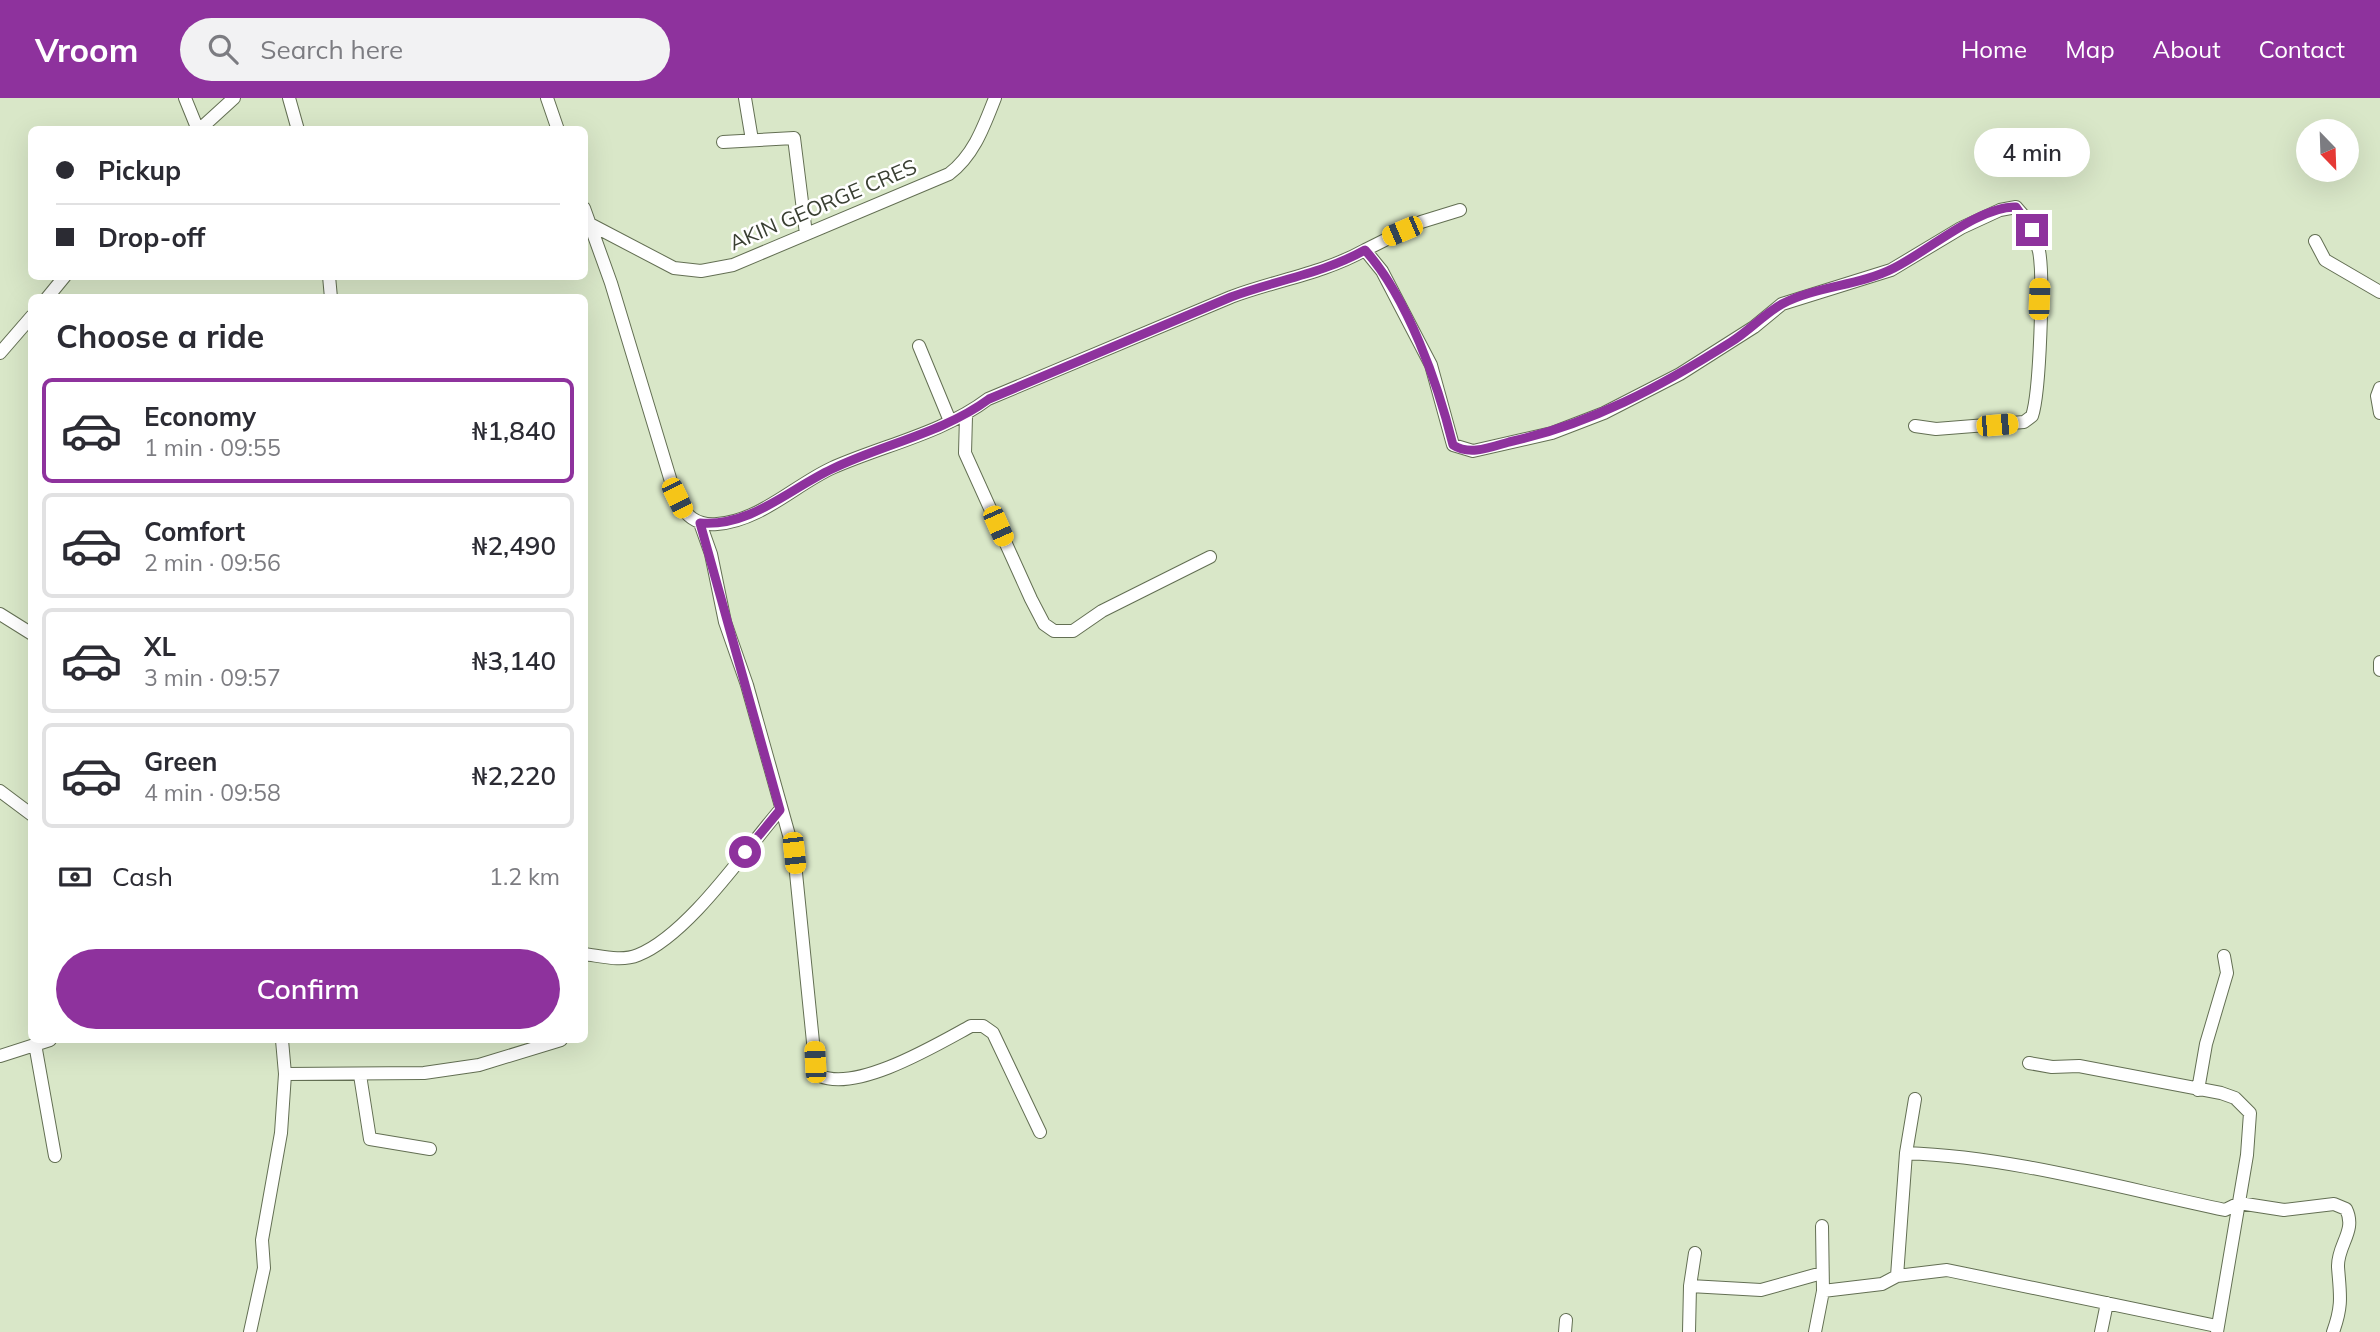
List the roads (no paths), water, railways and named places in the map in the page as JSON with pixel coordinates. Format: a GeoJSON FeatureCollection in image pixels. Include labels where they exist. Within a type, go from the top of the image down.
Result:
{"type":"FeatureCollection","features":[{"type":"Feature","properties":{"kind":"street"},"geometry":{"type":"LineString","coordinates":[[185,98],[197,126]]}},
{"type":"Feature","properties":{"kind":"street"},"geometry":{"type":"LineString","coordinates":[[203,126],[234,98]]}},
{"type":"Feature","properties":{"kind":"street"},"geometry":{"type":"LineString","coordinates":[[289,98],[297,126]]}},
{"type":"Feature","properties":{"kind":"street"},"geometry":{"type":"LineString","coordinates":[[547,98],[557,126]]}},
{"type":"Feature","properties":{"kind":"street"},"geometry":{"type":"LineString","coordinates":[[745,98],[752,141]]}},
{"type":"Feature","properties":{"kind":"street","name":"AKIN GEORGE CRES"},"geometry":{"type":"LineString","coordinates":[[590,223],[650,258],[674,268],[701,271],[733,265],[949,174],[958,167],[982,132],[995,98]]}},
{"type":"Feature","properties":{"kind":"street"},"geometry":{"type":"LineString","coordinates":[[723,142],[794,138],[806,234]]}},
{"type":"Feature","properties":{"kind":"street"},"geometry":{"type":"LineString","coordinates":[[1365,250],[1382,271],[1431,365],[1453,445],[1473,451],[1552,433],[1604,413],[1680,374],[1754,327],[1782,304],[1891,270],[1961,228],[2000,210],[2016,207],[2032,230],[2039,253],[2038,365],[2032,416],[2024,422],[1936,429],[1915,426]]}},
{"type":"Feature","properties":{"kind":"street"},"geometry":{"type":"LineString","coordinates":[[588,218],[619,308],[677,498],[684,514],[700,523],[718,524],[761,510],[832,468],[966,416],[989,399],[1231,297],[1261,285],[1317,272],[1420,222],[1460,210]]}},
{"type":"Feature","properties":{"kind":"street"},"geometry":{"type":"LineString","coordinates":[[2315,241],[2325,260],[2380,292]]}},
{"type":"Feature","properties":{"kind":"street"},"geometry":{"type":"LineString","coordinates":[[50,294],[62,280]]}},
{"type":"Feature","properties":{"kind":"street"},"geometry":{"type":"LineString","coordinates":[[1,350],[28,320]]}},
{"type":"Feature","properties":{"kind":"street"},"geometry":{"type":"LineString","coordinates":[[919,346],[950,421]]}},
{"type":"Feature","properties":{"kind":"street"},"geometry":{"type":"LineString","coordinates":[[2380,388],[2377,396],[2380,413]]}},
{"type":"Feature","properties":{"kind":"street"},"geometry":{"type":"LineString","coordinates":[[966,416],[965,453],[1031,599],[1044,624],[1054,631],[1073,631],[1102,611],[1210,557]]}},
{"type":"Feature","properties":{"kind":"street"},"geometry":{"type":"LineString","coordinates":[[700,523],[794,853],[815,1062],[820,1076],[833,1081],[877,1071],[971,1026],[983,1026],[993,1033],[1040,1132]]}},
{"type":"Feature","properties":{"kind":"street"},"geometry":{"type":"LineString","coordinates":[[0,614],[28,632]]}},
{"type":"Feature","properties":{"kind":"street"},"geometry":{"type":"LineString","coordinates":[[2380,662],[2380,670]]}},
{"type":"Feature","properties":{"kind":"street"},"geometry":{"type":"LineString","coordinates":[[0,791],[28,813]]}},
{"type":"Feature","properties":{"kind":"street"},"geometry":{"type":"LineString","coordinates":[[588,954],[625,958],[657,944],[692,914],[780,810]]}},
{"type":"Feature","properties":{"kind":"street"},"geometry":{"type":"LineString","coordinates":[[2198,1090],[2206,1044],[2227,973],[2224,956]]}},
{"type":"Feature","properties":{"kind":"street"},"geometry":{"type":"LineString","coordinates":[[0,1056],[39,1043]]}},
{"type":"Feature","properties":{"kind":"street"},"geometry":{"type":"LineString","coordinates":[[250,1332],[264,1268],[262,1240],[281,1133],[285,1074],[282,1043]]}},
{"type":"Feature","properties":{"kind":"street"},"geometry":{"type":"LineString","coordinates":[[285,1074],[424,1073],[479,1065],[551,1043]]}},
{"type":"Feature","properties":{"kind":"street"},"geometry":{"type":"LineString","coordinates":[[35,1044],[55,1156]]}},
{"type":"Feature","properties":{"kind":"street"},"geometry":{"type":"LineString","coordinates":[[1823,1291],[1882,1284],[1896,1276],[1947,1270],[2067,1292],[2217,1329],[2251,1128],[2250,1113],[2235,1098],[2079,1066],[2052,1067],[2029,1063]]}},
{"type":"Feature","properties":{"kind":"street"},"geometry":{"type":"LineString","coordinates":[[360,1075],[370,1139],[430,1149]]}},
{"type":"Feature","properties":{"kind":"street"},"geometry":{"type":"LineString","coordinates":[[1896,1276],[1906,1153],[1914,1099]]}},
{"type":"Feature","properties":{"kind":"street"},"geometry":{"type":"LineString","coordinates":[[1906,1153],[1949,1155],[2048,1171],[2225,1210],[2238,1203],[2284,1210],[2334,1204],[2346,1209],[2350,1218],[2350,1234],[2344,1241],[2338,1266],[2342,1293],[2340,1312],[2333,1332]]}},
{"type":"Feature","properties":{"kind":"street"},"geometry":{"type":"LineString","coordinates":[[1815,1332],[1823,1291],[1822,1226]]}},
{"type":"Feature","properties":{"kind":"street"},"geometry":{"type":"LineString","coordinates":[[1689,1332],[1690,1286],[1695,1253]]}},
{"type":"Feature","properties":{"kind":"street"},"geometry":{"type":"LineString","coordinates":[[1690,1286],[1761,1290],[1822,1273]]}},
{"type":"Feature","properties":{"kind":"street"},"geometry":{"type":"LineString","coordinates":[[2101,1332],[2107,1303]]}}]}
